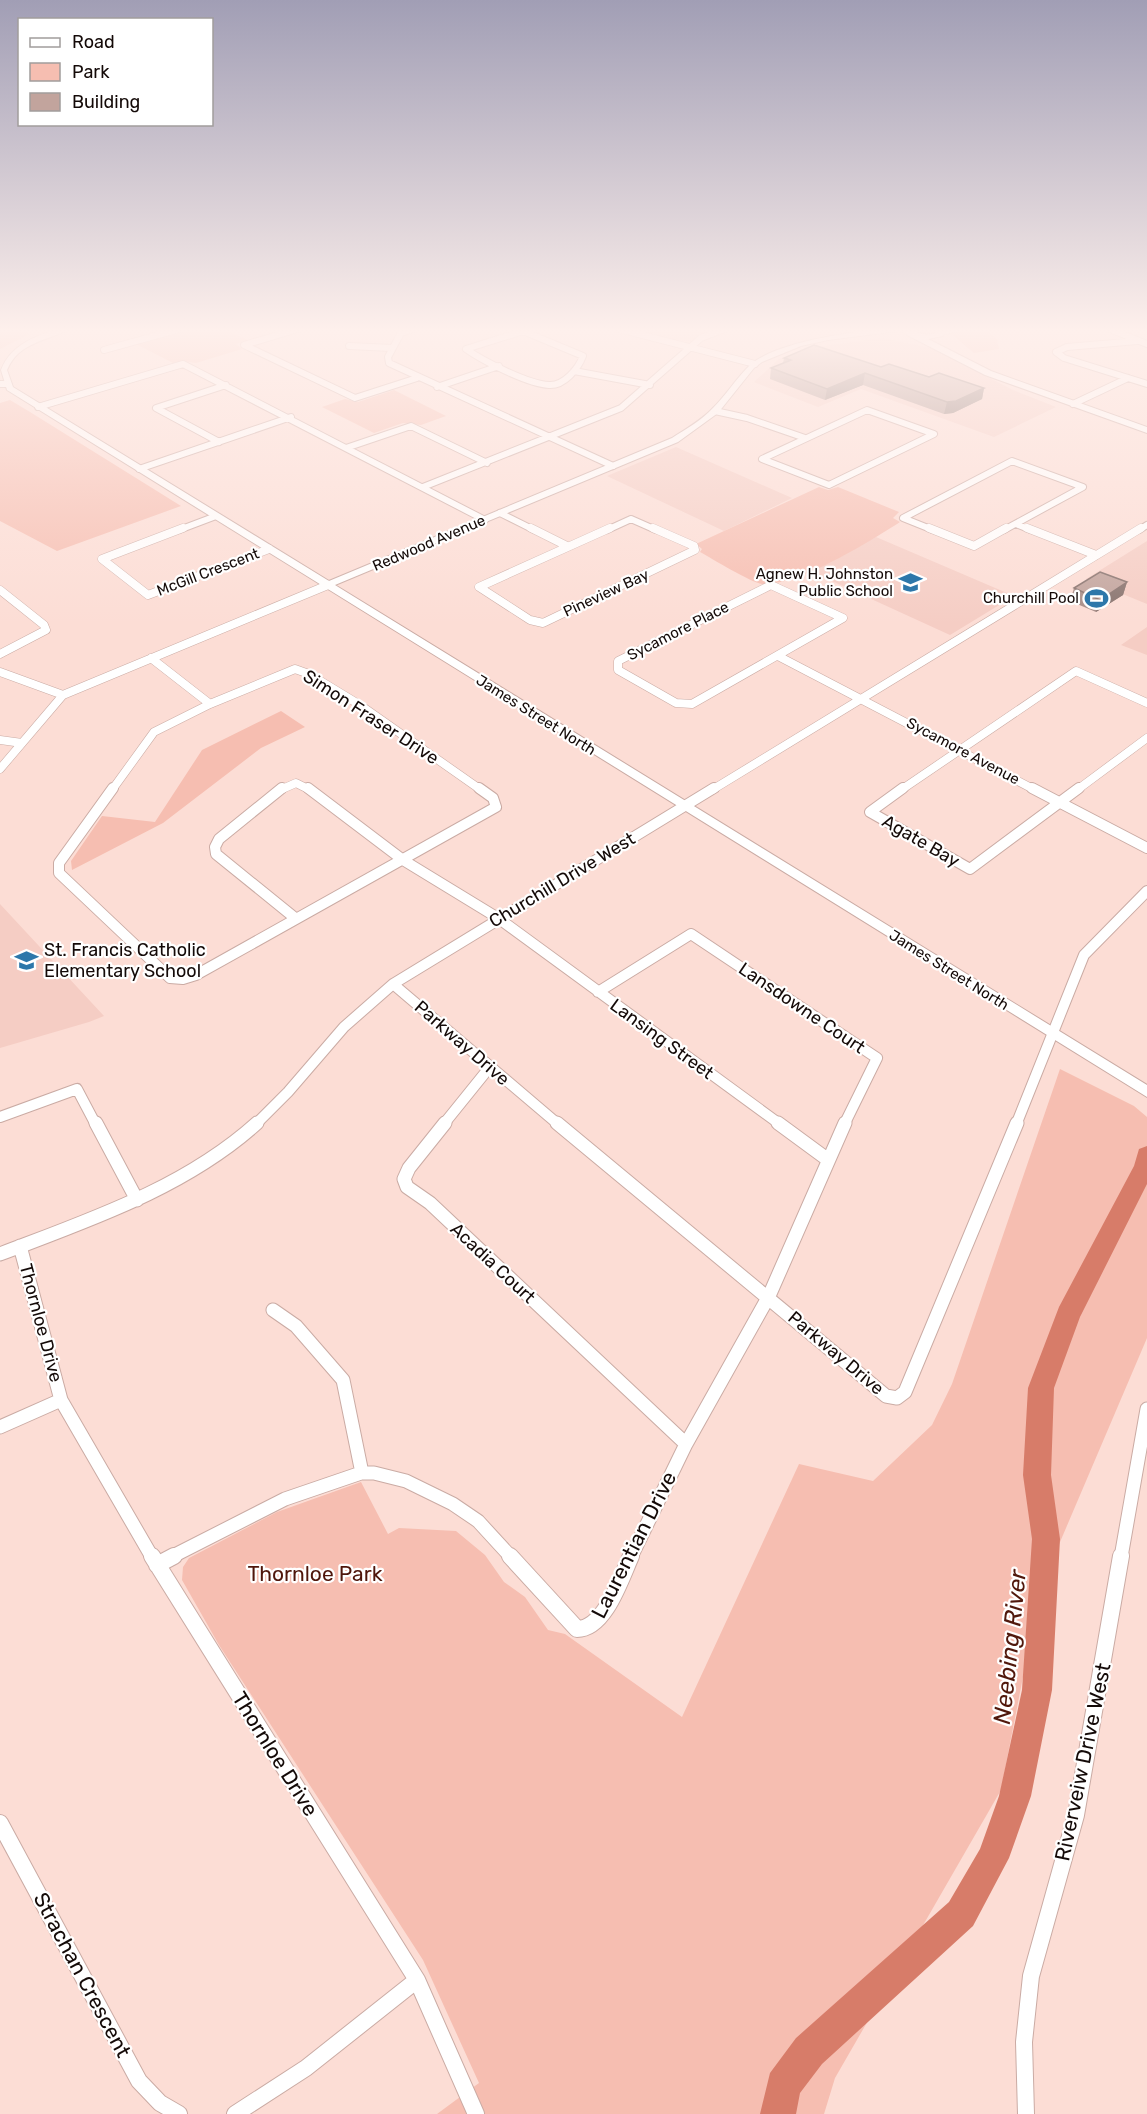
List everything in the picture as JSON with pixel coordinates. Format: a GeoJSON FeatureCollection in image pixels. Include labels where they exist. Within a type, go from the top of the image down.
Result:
{"type":"FeatureCollection","features":[{"type":"Feature","properties":{"kind":"street","name":"James Street North"},"geometry":{"type":"LineString","coordinates":[[70,427],[1147,1092]]}},
{"type":"Feature","properties":{"kind":"street"},"geometry":{"type":"LineString","coordinates":[[191,427],[219,442]]}},
{"type":"Feature","properties":{"kind":"street"},"geometry":{"type":"LineString","coordinates":[[139,469],[263,427]]}},
{"type":"Feature","properties":{"kind":"street"},"geometry":{"type":"LineString","coordinates":[[308,427],[485,520]]}},
{"type":"Feature","properties":{"kind":"street"},"geometry":{"type":"LineString","coordinates":[[346,448],[409,427]]}},
{"type":"Feature","properties":{"kind":"street"},"geometry":{"type":"LineString","coordinates":[[412,427],[487,463]]}},
{"type":"Feature","properties":{"kind":"street"},"geometry":{"type":"LineString","coordinates":[[524,427],[613,466]]}},
{"type":"Feature","properties":{"kind":"street"},"geometry":{"type":"LineString","coordinates":[[423,487],[576,427]]}},
{"type":"Feature","properties":{"kind":"street","name":"Redwood Avenue"},"geometry":{"type":"LineString","coordinates":[[0,769],[63,695],[675,440],[693,427]]}},
{"type":"Feature","properties":{"kind":"street"},"geometry":{"type":"LineString","coordinates":[[772,427],[805,438]]}},
{"type":"Feature","properties":{"kind":"street"},"geometry":{"type":"LineString","coordinates":[[830,427],[762,459],[829,485],[934,434],[913,427]]}},
{"type":"Feature","properties":{"kind":"street"},"geometry":{"type":"LineString","coordinates":[[1016,524],[1083,487],[1012,461],[903,518],[974,546],[1016,524],[1096,555]]}},
{"type":"Feature","properties":{"kind":"street"},"geometry":{"type":"LineString","coordinates":[[500,513],[567,546]]}},
{"type":"Feature","properties":{"kind":"street","name":"McGill Crescent"},"geometry":{"type":"LineString","coordinates":[[216,516],[102,559],[148,594],[269,549]]}},
{"type":"Feature","properties":{"kind":"street","name":"Pineview Bay"},"geometry":{"type":"LineString","coordinates":[[631,519],[696,548],[692,553],[543,623],[530,620],[478,587],[567,546],[631,519]]}},
{"type":"Feature","properties":{"kind":"street","name":"Churchill Drive West"},"geometry":{"type":"LineString","coordinates":[[0,1254],[137,1200],[193,1170],[242,1136],[286,1096],[362,1009],[393,984],[1147,525]]}},
{"type":"Feature","properties":{"kind":"street","name":"Sycamore Place"},"geometry":{"type":"LineString","coordinates":[[764,586],[779,587],[843,618],[778,656],[692,704],[683,705],[618,670],[616,666],[618,661],[764,586]]}},
{"type":"Feature","properties":{"kind":"street"},"geometry":{"type":"LineString","coordinates":[[0,591],[44,625],[46,630],[0,654]]}},
{"type":"Feature","properties":{"kind":"street","name":"Sycamore Avenue"},"geometry":{"type":"LineString","coordinates":[[778,656],[959,748],[1147,848]]}},
{"type":"Feature","properties":{"kind":"street"},"geometry":{"type":"LineString","coordinates":[[151,658],[210,704]]}},
{"type":"Feature","properties":{"kind":"street","name":"Simon Fraser Drive"},"geometry":{"type":"LineString","coordinates":[[304,670],[496,800],[494,810],[295,918],[196,975],[174,980],[57,869],[154,732],[210,704],[286,671],[304,670]]}},
{"type":"Feature","properties":{"kind":"street"},"geometry":{"type":"LineString","coordinates":[[959,748],[1076,671],[1147,703]]}},
{"type":"Feature","properties":{"kind":"street"},"geometry":{"type":"LineString","coordinates":[[0,672],[63,695]]}},
{"type":"Feature","properties":{"kind":"street"},"geometry":{"type":"LineString","coordinates":[[1059,802],[1147,738]]}},
{"type":"Feature","properties":{"kind":"street"},"geometry":{"type":"LineString","coordinates":[[0,740],[22,743]]}},
{"type":"Feature","properties":{"kind":"street","name":"Agate Bay"},"geometry":{"type":"LineString","coordinates":[[959,748],[870,812],[970,869],[1059,802]]}},
{"type":"Feature","properties":{"kind":"street","name":"Lansing Street"},"geometry":{"type":"LineString","coordinates":[[295,918],[216,854],[215,847],[219,839],[282,788],[297,783],[305,786],[404,860],[498,918],[827,1159]]}},
{"type":"Feature","properties":{"kind":"street","name":"Parkway Drive"},"geometry":{"type":"LineString","coordinates":[[393,984],[489,1068],[769,1296],[886,1396],[897,1398],[905,1392],[1054,1035],[1068,990],[1084,955],[1147,891]]}},
{"type":"Feature","properties":{"kind":"street","name":"Lansdowne Court"},"geometry":{"type":"LineString","coordinates":[[598,992],[692,934],[877,1058],[827,1159],[769,1296]]}},
{"type":"Feature","properties":{"kind":"street","name":"Acadia Court"},"geometry":{"type":"LineString","coordinates":[[489,1068],[409,1168],[404,1179],[407,1188],[430,1203],[686,1444]]}},
{"type":"Feature","properties":{"kind":"street"},"geometry":{"type":"LineString","coordinates":[[0,1117],[77,1089],[137,1200]]}},
{"type":"Feature","properties":{"kind":"street","name":"Thornloe Drive"},"geometry":{"type":"LineString","coordinates":[[20,1246],[61,1400],[157,1565],[417,1980],[476,2114]]}},
{"type":"Feature","properties":{"kind":"street","name":"Laurentian Drive"},"geometry":{"type":"LineString","coordinates":[[157,1565],[246,1516],[312,1488],[362,1473],[399,1479],[430,1490],[462,1509],[478,1521],[577,1629],[593,1626],[603,1614],[686,1444],[769,1296]]}},
{"type":"Feature","properties":{"kind":"street"},"geometry":{"type":"LineString","coordinates":[[273,1310],[296,1326],[343,1380],[362,1473]]}},
{"type":"Feature","properties":{"kind":"street","name":"Thornloe Drive"},"geometry":{"type":"LineString","coordinates":[[0,1427],[61,1400]]}},
{"type":"Feature","properties":{"kind":"street","name":"Riverveiw Drive West"},"geometry":{"type":"LineString","coordinates":[[1026,2114],[1024,2042],[1031,1976],[1076,1815],[1147,1409]]}},
{"type":"Feature","properties":{"kind":"street","name":"Strachan Crescent"},"geometry":{"type":"LineString","coordinates":[[0,1823],[139,2081],[160,2103],[178,2114]]}},
{"type":"Feature","properties":{"kind":"street"},"geometry":{"type":"LineString","coordinates":[[235,2114],[262,2100],[287,2083],[417,1980]]}},
{"type":"Feature","properties":{"kind":"shaded area"},"geometry":{"type":"Polygon","coordinates":[[[965,427],[1015,427],[994,437],[965,427]]]}},
{"type":"Feature","properties":{"kind":"shaded area"},"geometry":{"type":"Polygon","coordinates":[[[676,447],[792,498],[724,531],[607,476],[676,447]]]}},
{"type":"Feature","properties":{"kind":"shaded area","name":"Agnew H. Johnston Public School"},"geometry":{"type":"Polygon","coordinates":[[[876,537],[1014,596],[950,635],[810,571],[876,537]]]}},
{"type":"Feature","properties":{"kind":"shaded area"},"geometry":{"type":"Polygon","coordinates":[[[1147,541],[1147,604],[1086,579],[1147,541]]]}},
{"type":"Feature","properties":{"kind":"shaded area"},"geometry":{"type":"Polygon","coordinates":[[[1147,627],[1147,655],[1121,645],[1147,627]]]}},
{"type":"Feature","properties":{"kind":"shaded area","name":"St. Francis Catholic Elementary School"},"geometry":{"type":"Polygon","coordinates":[[[0,904],[104,1016],[0,1048],[0,904]]]}},
{"type":"Feature","properties":{"kind":"green space"},"geometry":{"type":"Polygon","coordinates":[[[0,427],[53,427],[181,506],[57,551],[0,521],[0,427]]]}},
{"type":"Feature","properties":{"kind":"green space"},"geometry":{"type":"Polygon","coordinates":[[[361,427],[392,427],[374,433],[361,427]]]}},
{"type":"Feature","properties":{"kind":"green space"},"geometry":{"type":"Polygon","coordinates":[[[819,487],[828,490],[838,487],[899,512],[893,518],[900,522],[813,571],[777,583],[757,583],[700,552],[702,549],[696,544],[819,487]]]}},
{"type":"Feature","properties":{"kind":"green space"},"geometry":{"type":"Polygon","coordinates":[[[281,711],[305,727],[261,748],[163,823],[72,870],[71,861],[102,816],[155,822],[202,750],[281,711]]]}},
{"type":"Feature","properties":{"kind":"green space","name":"Thornloe Park"},"geometry":{"type":"Polygon","coordinates":[[[1060,1069],[1134,1106],[1147,1117],[1147,1338],[1040,1589],[1001,1790],[835,2078],[824,2114],[437,2114],[479,2083],[423,1960],[219,1645],[182,1580],[183,1567],[189,1558],[277,1512],[361,1482],[388,1534],[399,1528],[456,1531],[485,1555],[504,1582],[525,1597],[548,1630],[565,1634],[682,1717],[799,1464],[873,1481],[932,1425],[952,1384],[1060,1069]]]}},
{"type":"Feature","properties":{"kind":"building"},"geometry":{"type":"Polygon","coordinates":[[[1100,572],[1127,582],[1100,600],[1074,588],[1100,572]]]}},
{"type":"Feature","properties":{"kind":"waterway","name":"Neebing River"},"geometry":{"type":"LineString","coordinates":[[778,2114],[783,2086],[809,2051],[961,1914],[993,1858],[1015,1796],[1037,1690],[1046,1539],[1037,1475],[1041,1388],[1068,1315],[1145,1166],[1147,1155]]}},
{"type":"Feature","properties":{"kind":"place","name":"Agnew H. Johnston Public School"},"geometry":{"type":"Point","coordinates":[911,583]}},
{"type":"Feature","properties":{"kind":"place","name":"Churchill Pool"},"geometry":{"type":"Point","coordinates":[1097,598]}},
{"type":"Feature","properties":{"kind":"place","name":"St. Francis Catholic Elementary School"},"geometry":{"type":"Point","coordinates":[26,960]}}]}
